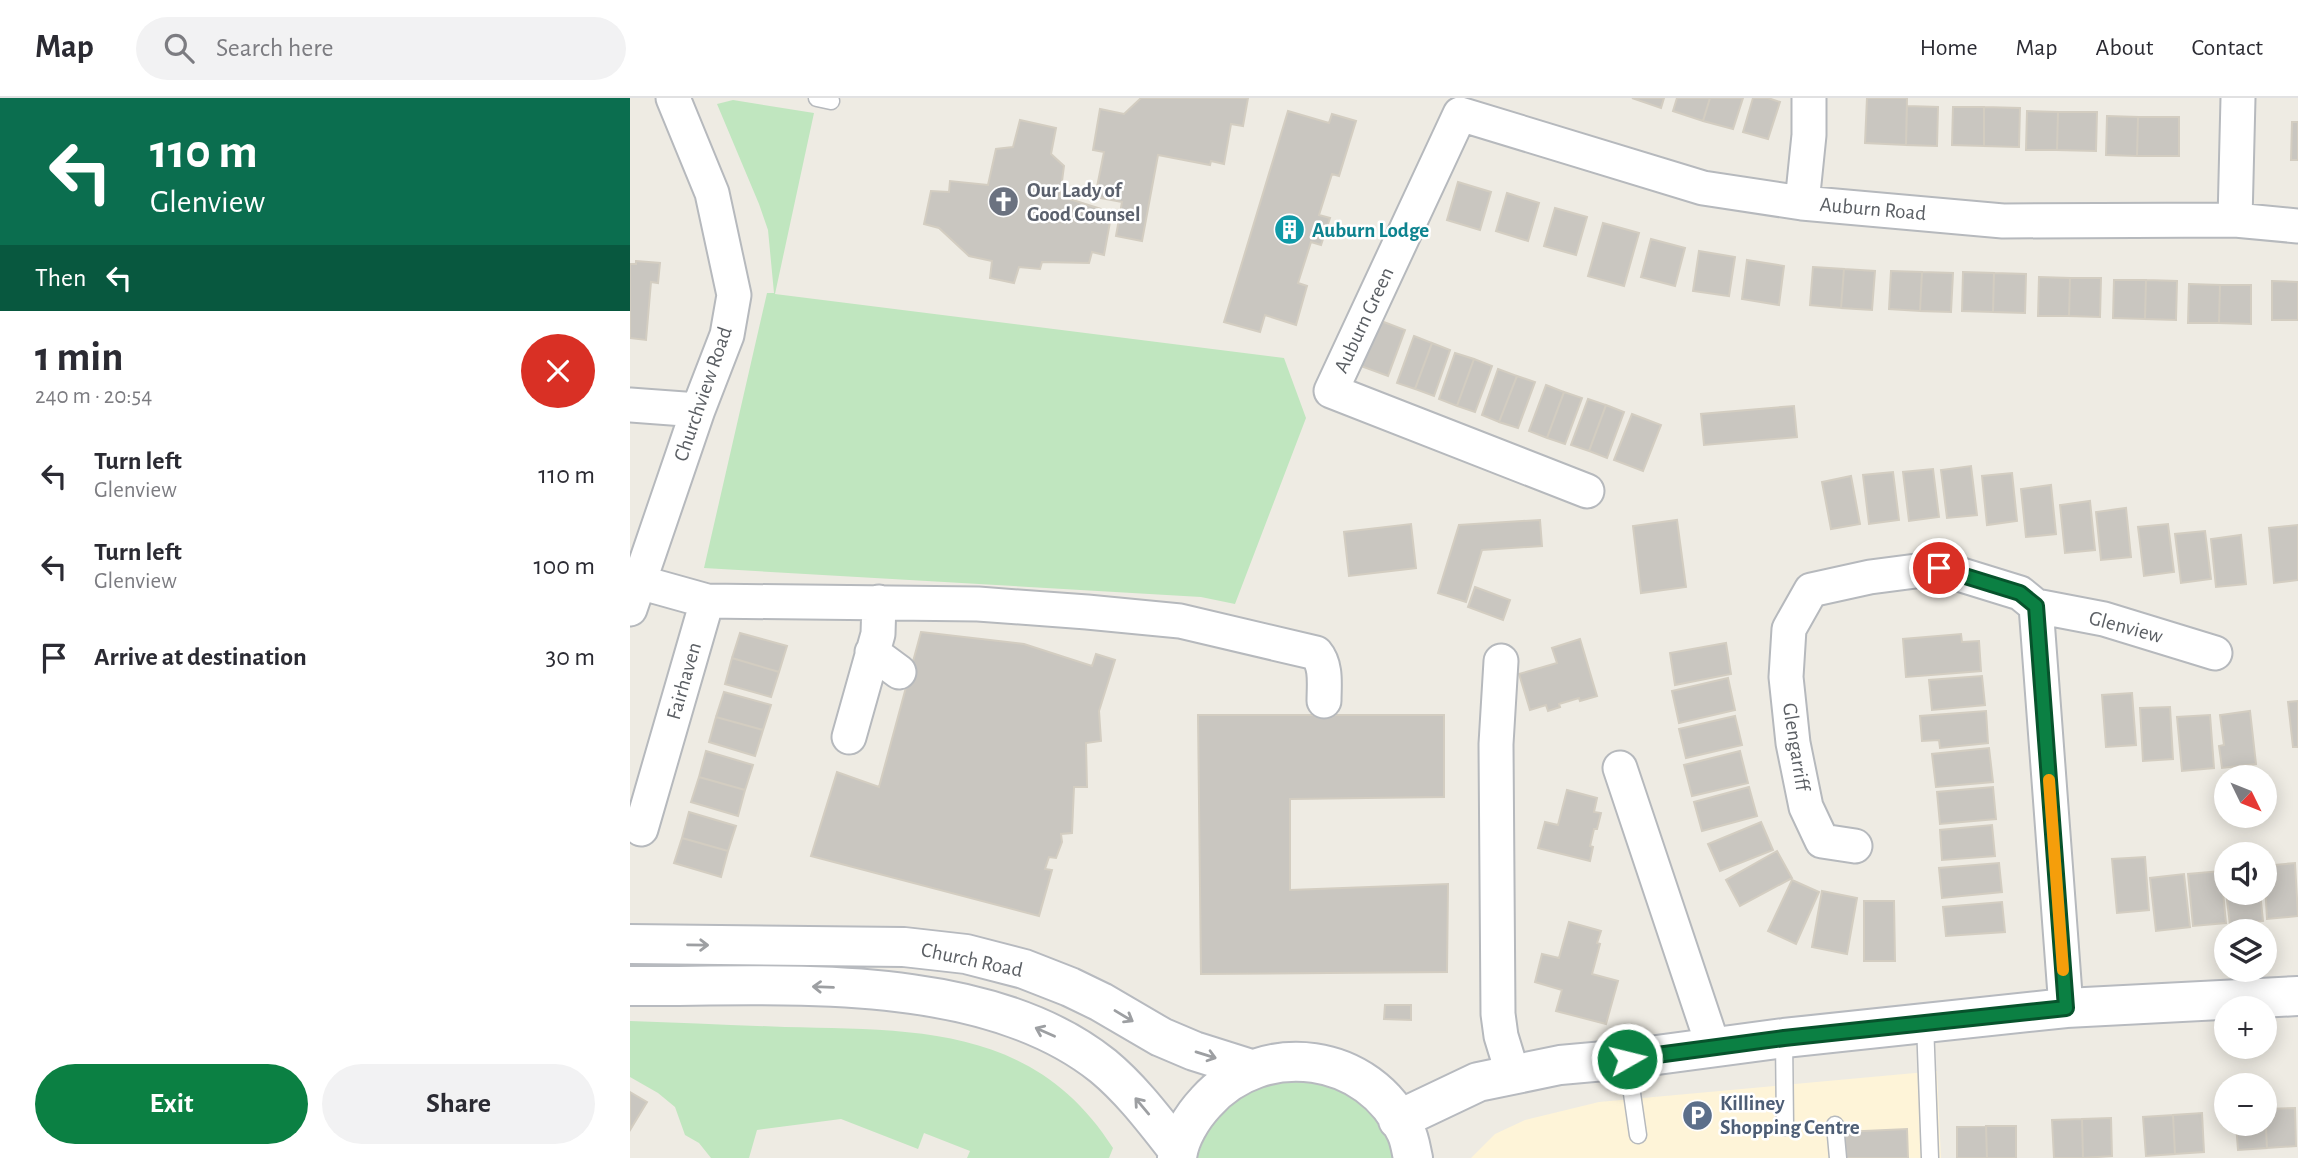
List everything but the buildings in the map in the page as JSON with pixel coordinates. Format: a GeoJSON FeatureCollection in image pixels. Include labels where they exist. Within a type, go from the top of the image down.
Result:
{"type":"FeatureCollection","features":[{"type":"Feature","properties":{"kind":"main road","name":"Church Road"},"geometry":{"type":"LineString","coordinates":[[630,944],[904,947],[966,954],[1024,969],[1069,987],[1101,1002],[1161,1037],[1194,1051],[1251,1069]]}},
{"type":"Feature","properties":{"kind":"main road"},"geometry":{"type":"LineString","coordinates":[[630,986],[855,988],[927,996],[978,1007],[1048,1033],[1103,1066],[1128,1089],[1177,1154],[1194,1114],[1219,1087],[1251,1069],[1287,1060],[1324,1064],[1358,1078],[1387,1101],[1406,1132],[1413,1158]]}},
{"type":"Feature","properties":{"kind":"main road"},"geometry":{"type":"LineString","coordinates":[[1398,1120],[1478,1082],[1560,1065],[2066,1008],[2298,996]]}},
{"type":"Feature","properties":{"kind":"street","name":"Churchview Road"},"geometry":{"type":"LineString","coordinates":[[635,595],[727,334],[734,295],[712,193],[673,98]]}},
{"type":"Feature","properties":{"kind":"street"},"geometry":{"type":"LineString","coordinates":[[1802,203],[1809,135],[1809,98]]}},
{"type":"Feature","properties":{"kind":"street"},"geometry":{"type":"LineString","coordinates":[[2235,220],[2238,98]]}},
{"type":"Feature","properties":{"kind":"street","name":"Auburn Road"},"geometry":{"type":"LineString","coordinates":[[1460,114],[1703,188],[1802,203],[2003,221],[2235,220],[2298,226]]}},
{"type":"Feature","properties":{"kind":"street","name":"Auburn Green"},"geometry":{"type":"LineString","coordinates":[[1460,114],[1331,391],[1587,491]]}},
{"type":"Feature","properties":{"kind":"street"},"geometry":{"type":"LineString","coordinates":[[630,404],[698,410]]}},
{"type":"Feature","properties":{"kind":"street","name":"Glenview"},"geometry":{"type":"LineString","coordinates":[[1796,617],[1811,590],[1870,577],[1939,568],[2020,593],[2036,606],[2104,619],[2215,653]]}},
{"type":"Feature","properties":{"kind":"street"},"geometry":{"type":"LineString","coordinates":[[635,595],[707,601],[978,604],[1180,621],[1316,653],[1324,673],[1324,701]]}},
{"type":"Feature","properties":{"kind":"street","name":"Fairhaven"},"geometry":{"type":"LineString","coordinates":[[641,829],[707,601]]}},
{"type":"Feature","properties":{"kind":"street"},"geometry":{"type":"LineString","coordinates":[[849,737],[878,634],[879,602]]}},
{"type":"Feature","properties":{"kind":"street"},"geometry":{"type":"LineString","coordinates":[[2036,606],[2066,1008]]}},
{"type":"Feature","properties":{"kind":"street","name":"Glengarriff"},"geometry":{"type":"LineString","coordinates":[[1796,617],[1789,629],[1786,677],[1793,743],[1806,807],[1822,841],[1855,846]]}},
{"type":"Feature","properties":{"kind":"street"},"geometry":{"type":"LineString","coordinates":[[872,652],[899,672]]}},
{"type":"Feature","properties":{"kind":"street"},"geometry":{"type":"LineString","coordinates":[[1501,661],[1496,744],[1498,1014],[1501,1036],[1513,1075]]}},
{"type":"Feature","properties":{"kind":"street"},"geometry":{"type":"LineString","coordinates":[[1620,768],[1713,1046]]}},
{"type":"Feature","properties":{"kind":"lane"},"geometry":{"type":"LineString","coordinates":[[1926,1023],[1930,1158]]}},
{"type":"Feature","properties":{"kind":"lane"},"geometry":{"type":"LineString","coordinates":[[1784,1038],[1785,1127]]}},
{"type":"Feature","properties":{"kind":"lane"},"geometry":{"type":"LineString","coordinates":[[1627,1059],[1639,1135]]}},
{"type":"Feature","properties":{"kind":"lane"},"geometry":{"type":"LineString","coordinates":[[1835,1125],[1838,1158]]}},
{"type":"Feature","properties":{"kind":"shaded area","name":"Killiney Shopping Centre"},"geometry":{"type":"Polygon","coordinates":[[[1937,1071],[1941,1158],[1471,1158],[1495,1134],[1525,1120],[1599,1102],[1937,1071]]]}},
{"type":"Feature","properties":{"kind":"green space"},"geometry":{"type":"Polygon","coordinates":[[[733,100],[814,113],[775,294],[1284,358],[1306,418],[1235,604],[1201,597],[704,568],[767,293],[774,293],[768,230],[717,104],[733,100]]]}},
{"type":"Feature","properties":{"kind":"green space"},"geometry":{"type":"Polygon","coordinates":[[[630,1021],[880,1030],[925,1034],[968,1042],[1009,1056],[1047,1078],[1082,1108],[1113,1148],[1109,1158],[967,1158],[970,1151],[924,1133],[918,1149],[841,1119],[757,1130],[749,1158],[711,1158],[699,1143],[685,1135],[675,1107],[658,1093],[630,1077],[630,1021]]]}},
{"type":"Feature","properties":{"kind":"green space"},"geometry":{"type":"Polygon","coordinates":[[[1307,1080],[1344,1091],[1376,1116],[1387,1133],[1397,1158],[1197,1158],[1207,1130],[1233,1101],[1268,1083],[1307,1080]]]}},
{"type":"Feature","properties":{"kind":"slow traffic"},"geometry":{"type":"LineString","coordinates":[[2049,780],[2063,970]]}},
{"type":"Feature","properties":{"kind":"place","name":"Our Lady of Good Counsel"},"geometry":{"type":"Point","coordinates":[1004,202]}},
{"type":"Feature","properties":{"kind":"place","name":"Auburn Lodge"},"geometry":{"type":"Point","coordinates":[1289,230]}},
{"type":"Feature","properties":{"kind":"place","name":"Killiney Shopping Centre"},"geometry":{"type":"Point","coordinates":[1697,1115]}},
{"type":"Feature","properties":{"kind":"route"},"geometry":{"type":"LineString","coordinates":[[1627,1059],[1713,1046],[2066,1008],[2036,606],[2020,593],[1939,568]]}}]}
